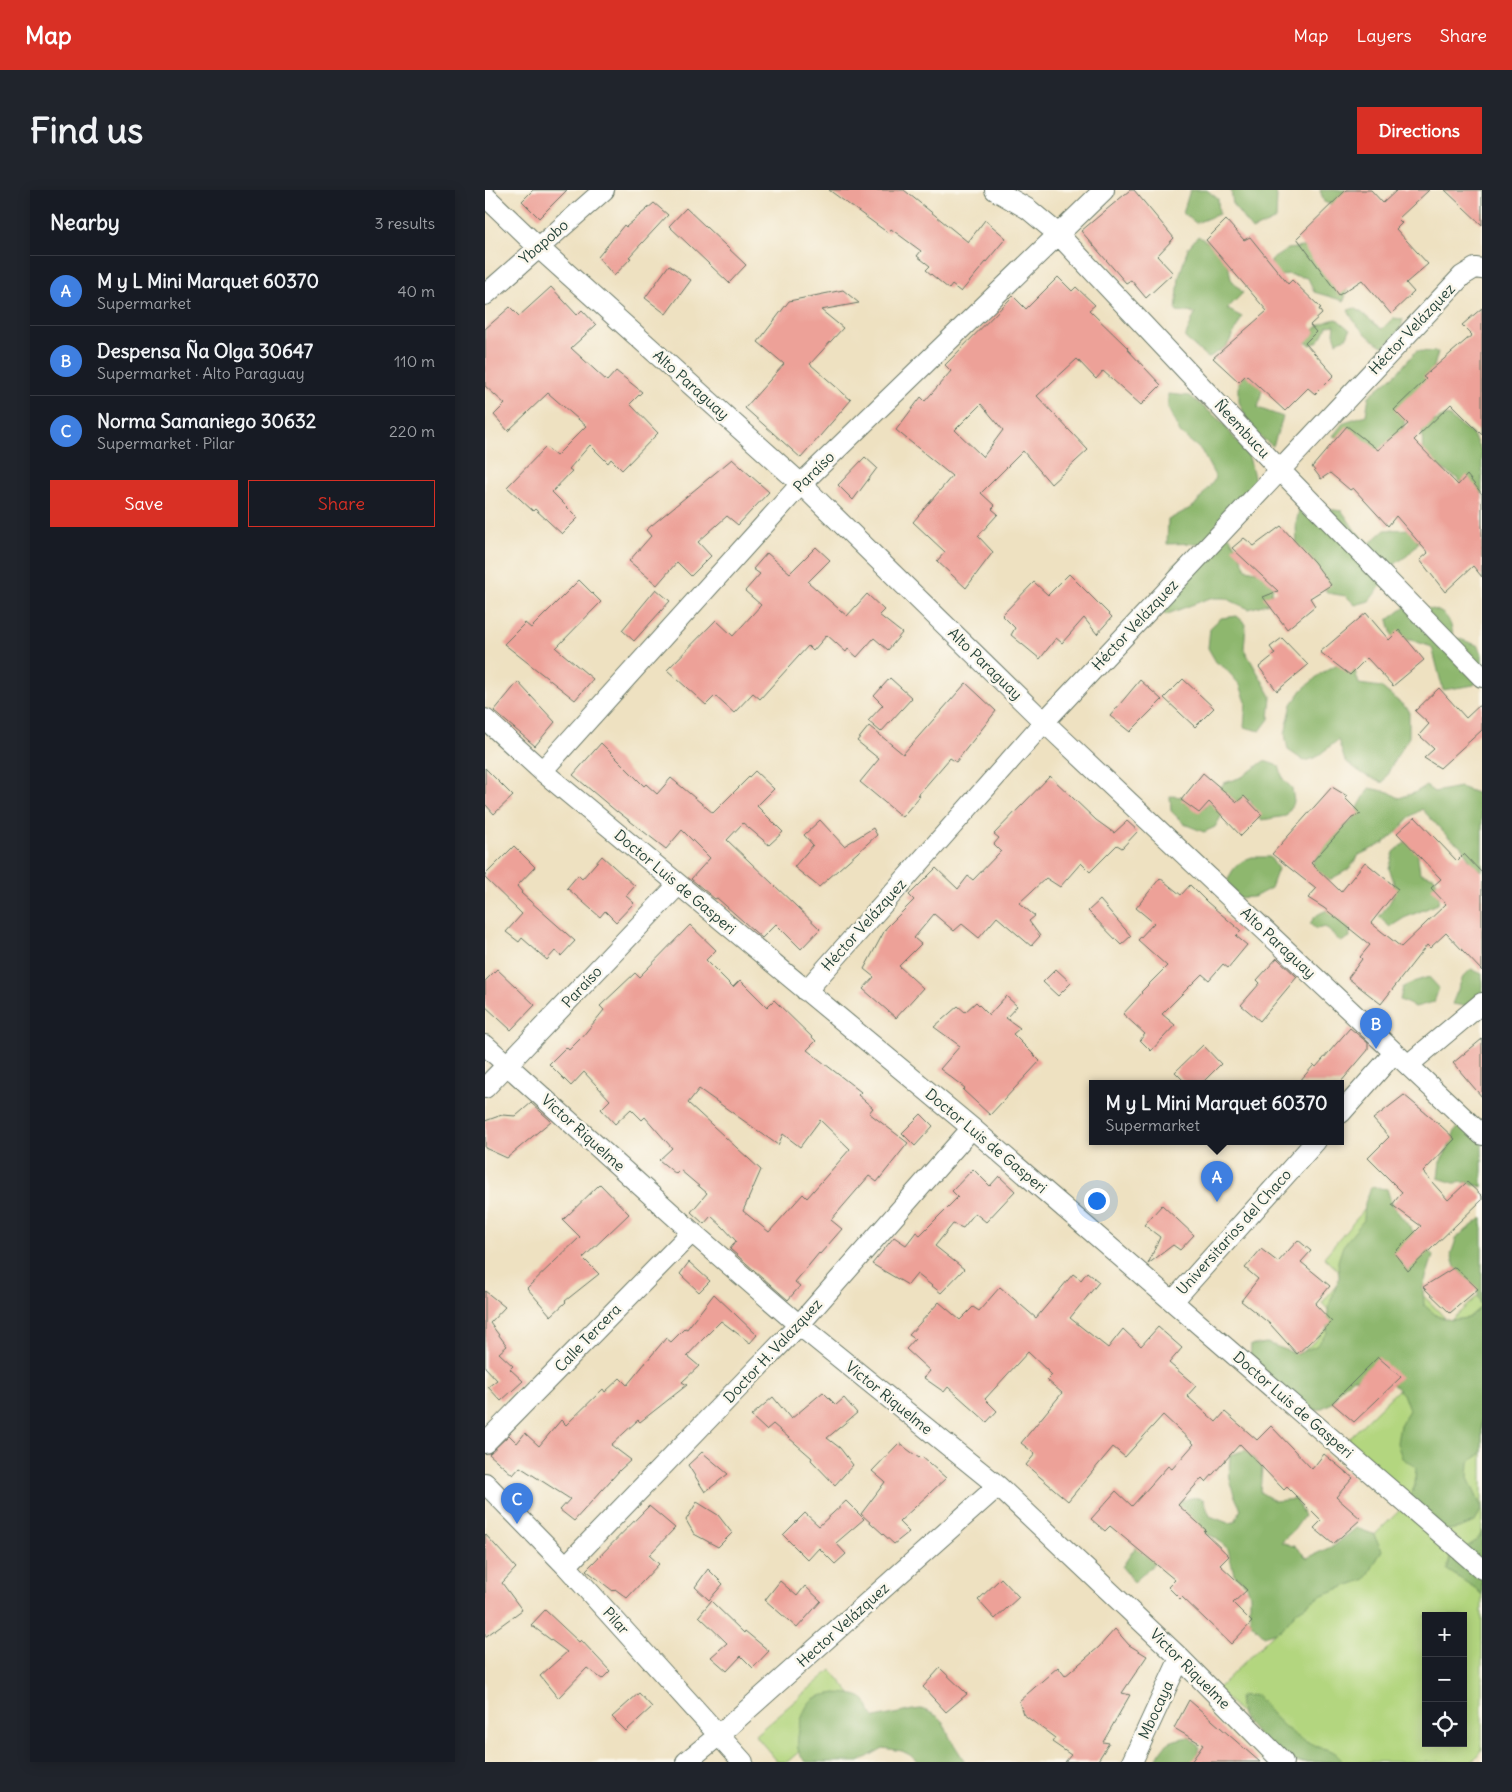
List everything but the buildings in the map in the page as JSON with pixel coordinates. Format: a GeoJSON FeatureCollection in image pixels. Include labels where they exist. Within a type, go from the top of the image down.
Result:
{"type":"FeatureCollection","features":[{"type":"Feature","properties":{"kind":"street","name":"Ybapobo"},"geometry":{"type":"LineString","coordinates":[[485,295],[604,190]]}},
{"type":"Feature","properties":{"kind":"street","name":"Ñeembucu"},"geometry":{"type":"LineString","coordinates":[[995,190],[1028,209],[1058,234],[1280,470],[1482,677]]}},
{"type":"Feature","properties":{"kind":"street","name":"Paraíso"},"geometry":{"type":"LineString","coordinates":[[542,771],[801,484],[1104,190]]}},
{"type":"Feature","properties":{"kind":"street","name":"Alto Paraguay"},"geometry":{"type":"LineString","coordinates":[[485,196],[539,248],[801,484],[1044,722],[1482,1135]]}},
{"type":"Feature","properties":{"kind":"street","name":"Héctor Velázquez"},"geometry":{"type":"LineString","coordinates":[[806,991],[1044,722],[1462,276],[1479,269]]}},
{"type":"Feature","properties":{"kind":"street","name":"Doctor Luis de Gasperi"},"geometry":{"type":"LineString","coordinates":[[485,719],[542,771],[972,1128],[1482,1569]]}},
{"type":"Feature","properties":{"kind":"street","name":"Paraíso"},"geometry":{"type":"LineString","coordinates":[[485,1088],[678,885]]}},
{"type":"Feature","properties":{"kind":"street"},"geometry":{"type":"LineString","coordinates":[[1344,1110],[1401,1059],[1482,1003]]}},
{"type":"Feature","properties":{"kind":"street","name":"Victor Riquelme"},"geometry":{"type":"LineString","coordinates":[[485,1045],[691,1232],[799,1325],[998,1486],[1181,1658],[1283,1762]]}},
{"type":"Feature","properties":{"kind":"street","name":"Doctor H. Valazquez"},"geometry":{"type":"LineString","coordinates":[[567,1566],[799,1325],[972,1128]]}},
{"type":"Feature","properties":{"kind":"street","name":"Universitarios del Chaco"},"geometry":{"type":"LineString","coordinates":[[1173,1301],[1312,1145]]}},
{"type":"Feature","properties":{"kind":"street","name":"Calle Tercera"},"geometry":{"type":"LineString","coordinates":[[485,1443],[691,1232]]}},
{"type":"Feature","properties":{"kind":"street","name":"Pilar"},"geometry":{"type":"LineString","coordinates":[[485,1483],[567,1566],[743,1762]]}},
{"type":"Feature","properties":{"kind":"street","name":"Hector Velázquez"},"geometry":{"type":"LineString","coordinates":[[687,1762],[998,1486]]}},
{"type":"Feature","properties":{"kind":"street","name":"Mbocaya"},"geometry":{"type":"LineString","coordinates":[[1133,1762],[1181,1658]]}},
{"type":"Feature","properties":{"kind":"green space"},"geometry":{"type":"Polygon","coordinates":[[[1190,190],[1207,190],[1218,199],[1219,214],[1196,223],[1183,213],[1190,190]]]}},
{"type":"Feature","properties":{"kind":"green space"},"geometry":{"type":"Polygon","coordinates":[[[1231,190],[1275,190],[1277,196],[1276,219],[1252,230],[1233,205],[1231,190]]]}},
{"type":"Feature","properties":{"kind":"green space"},"geometry":{"type":"Polygon","coordinates":[[[1320,190],[1349,190],[1348,211],[1324,202],[1320,190]]]}},
{"type":"Feature","properties":{"kind":"green space"},"geometry":{"type":"Polygon","coordinates":[[[1198,236],[1226,253],[1231,279],[1243,293],[1227,309],[1242,317],[1227,346],[1208,358],[1185,338],[1195,313],[1176,311],[1179,277],[1188,248],[1198,236]]]}},
{"type":"Feature","properties":{"kind":"green space"},"geometry":{"type":"Polygon","coordinates":[[[1309,246],[1349,284],[1344,301],[1314,292],[1308,278],[1287,274],[1274,278],[1271,260],[1288,249],[1309,246]]]}},
{"type":"Feature","properties":{"kind":"green space"},"geometry":{"type":"Polygon","coordinates":[[[1355,308],[1382,329],[1393,318],[1403,319],[1401,328],[1393,339],[1382,346],[1367,335],[1350,315],[1348,310],[1355,308]]]}},
{"type":"Feature","properties":{"kind":"green space"},"geometry":{"type":"Polygon","coordinates":[[[1337,319],[1350,330],[1347,337],[1337,342],[1334,333],[1335,325],[1327,326],[1321,338],[1314,344],[1311,345],[1305,342],[1318,326],[1337,319]]]}},
{"type":"Feature","properties":{"kind":"green space"},"geometry":{"type":"Polygon","coordinates":[[[1416,351],[1438,352],[1428,389],[1408,407],[1401,437],[1379,457],[1349,440],[1333,436],[1344,422],[1366,415],[1369,396],[1398,372],[1416,351]]]}},
{"type":"Feature","properties":{"kind":"green space"},"geometry":{"type":"Polygon","coordinates":[[[1253,368],[1263,385],[1258,408],[1283,417],[1273,446],[1252,431],[1239,402],[1239,382],[1253,368]]]}},
{"type":"Feature","properties":{"kind":"green space"},"geometry":{"type":"Polygon","coordinates":[[[1168,394],[1190,396],[1221,421],[1249,457],[1258,493],[1203,543],[1167,544],[1168,520],[1194,506],[1216,478],[1201,450],[1180,433],[1168,408],[1168,394]]]}},
{"type":"Feature","properties":{"kind":"green space"},"geometry":{"type":"Polygon","coordinates":[[[1447,415],[1473,435],[1482,452],[1482,506],[1458,479],[1423,456],[1422,427],[1447,415]]]}},
{"type":"Feature","properties":{"kind":"green space"},"geometry":{"type":"Polygon","coordinates":[[[1300,505],[1342,511],[1355,530],[1369,544],[1385,530],[1414,529],[1418,543],[1408,555],[1388,569],[1380,587],[1369,601],[1355,605],[1346,596],[1327,593],[1319,577],[1297,549],[1296,524],[1300,505]]]}},
{"type":"Feature","properties":{"kind":"green space"},"geometry":{"type":"Polygon","coordinates":[[[1228,535],[1237,548],[1246,569],[1261,572],[1273,587],[1269,603],[1249,609],[1225,598],[1210,598],[1165,615],[1160,598],[1173,565],[1199,548],[1228,535]]]}},
{"type":"Feature","properties":{"kind":"green space"},"geometry":{"type":"Polygon","coordinates":[[[1405,607],[1430,608],[1441,612],[1449,621],[1454,637],[1477,645],[1482,654],[1482,676],[1474,685],[1443,690],[1432,647],[1411,640],[1393,639],[1388,620],[1405,607]]]}},
{"type":"Feature","properties":{"kind":"green space"},"geometry":{"type":"Polygon","coordinates":[[[1237,616],[1246,624],[1244,649],[1271,696],[1269,719],[1260,731],[1244,727],[1246,702],[1240,685],[1225,668],[1216,662],[1208,648],[1210,628],[1221,618],[1237,616]]]}},
{"type":"Feature","properties":{"kind":"green space"},"geometry":{"type":"Polygon","coordinates":[[[1339,663],[1355,671],[1359,684],[1381,687],[1409,710],[1409,737],[1383,783],[1363,774],[1345,761],[1338,740],[1315,758],[1304,761],[1288,750],[1285,734],[1292,704],[1302,690],[1320,674],[1339,663]]]}},
{"type":"Feature","properties":{"kind":"green space"},"geometry":{"type":"Polygon","coordinates":[[[1264,761],[1279,766],[1283,779],[1292,788],[1294,802],[1286,816],[1262,820],[1252,814],[1251,800],[1239,800],[1222,815],[1215,827],[1204,832],[1184,824],[1171,811],[1170,796],[1185,797],[1192,808],[1205,807],[1224,783],[1242,777],[1264,761]]]}},
{"type":"Feature","properties":{"kind":"green space"},"geometry":{"type":"Polygon","coordinates":[[[1426,786],[1434,792],[1460,787],[1482,795],[1482,871],[1474,867],[1461,846],[1447,836],[1422,809],[1411,816],[1384,843],[1359,855],[1349,869],[1331,879],[1312,884],[1311,865],[1333,836],[1353,820],[1369,788],[1389,792],[1399,798],[1414,793],[1426,786]]]}},
{"type":"Feature","properties":{"kind":"green space"},"geometry":{"type":"Polygon","coordinates":[[[1407,841],[1417,850],[1420,873],[1434,877],[1440,888],[1438,904],[1404,918],[1390,927],[1379,917],[1393,895],[1394,884],[1389,869],[1394,852],[1407,841]]]}},
{"type":"Feature","properties":{"kind":"green space"},"geometry":{"type":"Polygon","coordinates":[[[1252,857],[1270,857],[1278,869],[1271,888],[1254,897],[1235,898],[1226,885],[1228,880],[1232,871],[1239,864],[1252,857]]]}},
{"type":"Feature","properties":{"kind":"green space"},"geometry":{"type":"Polygon","coordinates":[[[1333,909],[1349,922],[1350,937],[1341,942],[1325,927],[1316,929],[1310,924],[1320,914],[1333,909]]]}},
{"type":"Feature","properties":{"kind":"green space"},"geometry":{"type":"Polygon","coordinates":[[[1471,969],[1482,974],[1482,1000],[1473,1007],[1452,1004],[1463,977],[1471,969]]]}},
{"type":"Feature","properties":{"kind":"green space"},"geometry":{"type":"Polygon","coordinates":[[[1429,977],[1439,988],[1434,1002],[1415,1007],[1400,1000],[1403,987],[1429,977]]]}},
{"type":"Feature","properties":{"kind":"green space"},"geometry":{"type":"Polygon","coordinates":[[[1467,1120],[1482,1128],[1482,1187],[1467,1182],[1454,1183],[1438,1178],[1440,1162],[1449,1147],[1455,1130],[1467,1120]]]}},
{"type":"Feature","properties":{"kind":"green space"},"geometry":{"type":"Polygon","coordinates":[[[1371,1187],[1387,1189],[1392,1205],[1433,1256],[1423,1287],[1424,1305],[1437,1316],[1451,1320],[1468,1318],[1481,1307],[1477,1289],[1455,1267],[1451,1254],[1457,1237],[1482,1218],[1482,1453],[1469,1462],[1468,1478],[1482,1508],[1475,1522],[1459,1528],[1442,1531],[1409,1499],[1415,1485],[1416,1467],[1402,1458],[1397,1443],[1400,1425],[1409,1410],[1403,1394],[1389,1381],[1353,1378],[1340,1389],[1332,1403],[1318,1410],[1301,1405],[1250,1363],[1251,1345],[1267,1343],[1297,1354],[1316,1346],[1327,1333],[1328,1308],[1339,1278],[1338,1261],[1343,1246],[1364,1220],[1365,1203],[1371,1187]]]}},
{"type":"Feature","properties":{"kind":"green space"},"geometry":{"type":"Polygon","coordinates":[[[1375,1197],[1414,1286],[1449,1322],[1482,1292],[1482,1561],[1347,1440],[1407,1381],[1371,1349],[1313,1414],[1276,1378],[1337,1319],[1322,1303],[1344,1276],[1324,1257],[1375,1197]]]}},
{"type":"Feature","properties":{"kind":"green space"},"geometry":{"type":"Polygon","coordinates":[[[1246,1450],[1262,1468],[1260,1492],[1275,1501],[1296,1499],[1304,1516],[1294,1530],[1281,1542],[1296,1547],[1307,1558],[1335,1545],[1356,1528],[1373,1534],[1382,1550],[1366,1579],[1322,1595],[1297,1611],[1281,1630],[1264,1636],[1250,1622],[1250,1595],[1247,1586],[1234,1574],[1228,1549],[1216,1538],[1201,1531],[1163,1553],[1134,1582],[1122,1567],[1161,1516],[1181,1502],[1192,1498],[1203,1499],[1210,1516],[1228,1523],[1235,1522],[1241,1509],[1234,1495],[1231,1483],[1229,1470],[1230,1455],[1246,1450]]]}},
{"type":"Feature","properties":{"kind":"green space"},"geometry":{"type":"Polygon","coordinates":[[[1401,1509],[1482,1578],[1482,1749],[1472,1762],[1288,1762],[1217,1689],[1401,1509]]]}},
{"type":"Feature","properties":{"kind":"green space"},"geometry":{"type":"Polygon","coordinates":[[[1482,1531],[1482,1595],[1475,1588],[1447,1570],[1451,1554],[1473,1543],[1482,1531]]]}},
{"type":"Feature","properties":{"kind":"green space"},"geometry":{"type":"Polygon","coordinates":[[[831,1670],[858,1702],[787,1762],[778,1762],[755,1735],[831,1670]]]}},
{"type":"Feature","properties":{"kind":"green space"},"geometry":{"type":"Polygon","coordinates":[[[835,1693],[861,1697],[867,1703],[870,1712],[875,1718],[921,1709],[937,1716],[943,1722],[950,1738],[965,1762],[917,1762],[910,1755],[902,1751],[883,1748],[859,1762],[806,1762],[798,1749],[799,1730],[805,1709],[815,1698],[835,1693]]]}},
{"type":"Feature","properties":{"kind":"green space"},"geometry":{"type":"Polygon","coordinates":[[[1256,1695],[1287,1729],[1310,1744],[1336,1753],[1342,1762],[1281,1762],[1241,1716],[1239,1696],[1256,1695]]]}},
{"type":"Feature","properties":{"kind":"green space"},"geometry":{"type":"Polygon","coordinates":[[[1189,1737],[1199,1746],[1196,1762],[1155,1762],[1164,1746],[1171,1741],[1189,1737]]]}},
{"type":"Feature","properties":{"kind":"place","name":"Despensa Ña Olga 30647"},"geometry":{"type":"Point","coordinates":[1376,1049]}},
{"type":"Feature","properties":{"kind":"place","name":"M y L Mini Marquet 60370"},"geometry":{"type":"Point","coordinates":[1217,1202]}},
{"type":"Feature","properties":{"kind":"place","name":"Norma Samaniego 30632"},"geometry":{"type":"Point","coordinates":[517,1524]}}]}
